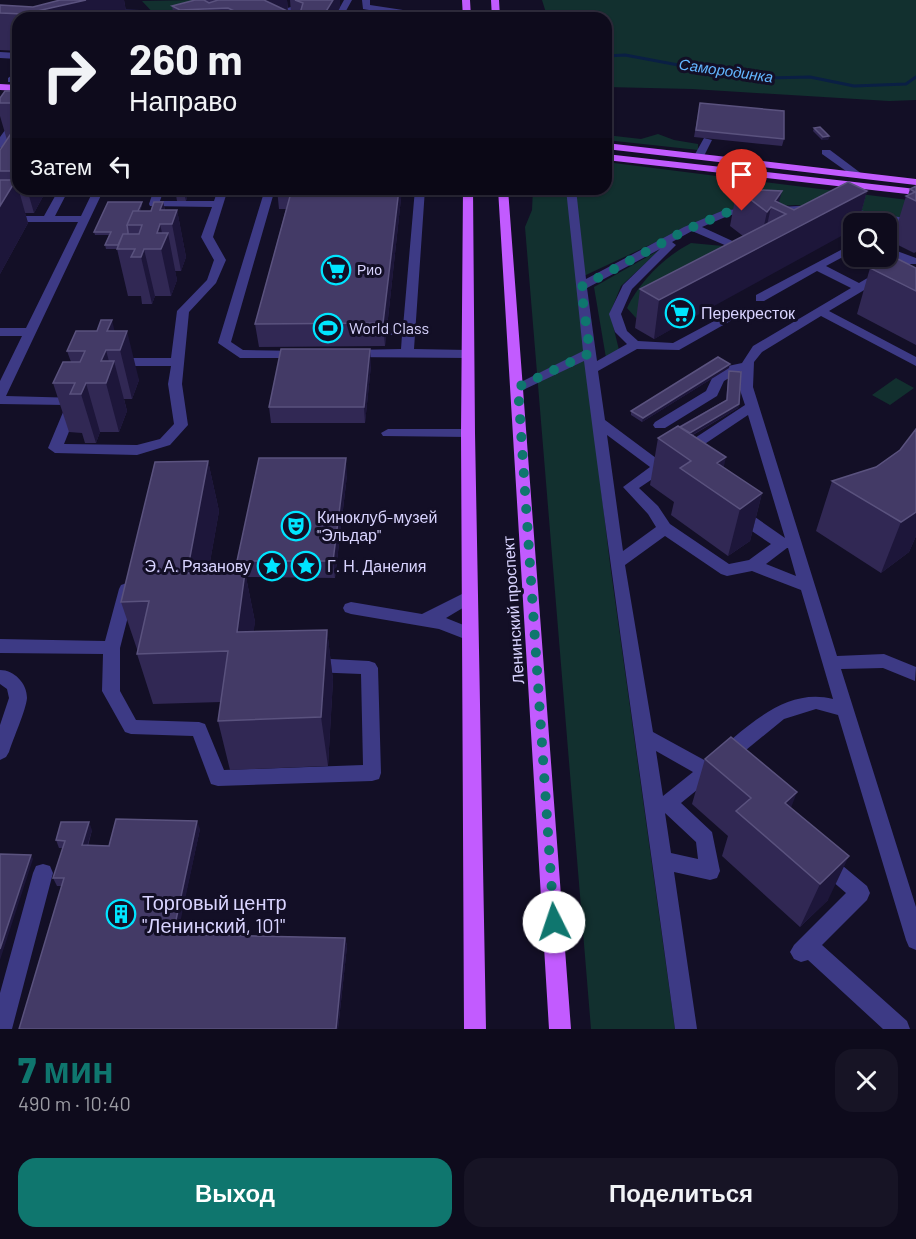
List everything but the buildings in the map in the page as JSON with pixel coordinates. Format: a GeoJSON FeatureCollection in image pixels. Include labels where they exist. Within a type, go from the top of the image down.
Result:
{"type":"FeatureCollection","features":[{"type":"Feature","properties":{"kind":"main road"},"geometry":{"type":"LineString","coordinates":[[612,147],[916,182]]}},
{"type":"Feature","properties":{"kind":"main road"},"geometry":{"type":"LineString","coordinates":[[612,158],[916,192]]}},
{"type":"Feature","properties":{"kind":"main road"},"geometry":{"type":"LineString","coordinates":[[468,195],[468,433],[475,1029]]}},
{"type":"Feature","properties":{"kind":"main road","name":"Ленинский проспект"},"geometry":{"type":"LineString","coordinates":[[503,195],[560,1029]]}},
{"type":"Feature","properties":{"kind":"street"},"geometry":{"type":"LineString","coordinates":[[126,0],[140,12]]}},
{"type":"Feature","properties":{"kind":"street"},"geometry":{"type":"LineString","coordinates":[[281,12],[322,0]]}},
{"type":"Feature","properties":{"kind":"street"},"geometry":{"type":"LineString","coordinates":[[366,0],[366,7],[389,12]]}},
{"type":"Feature","properties":{"kind":"street"},"geometry":{"type":"LineString","coordinates":[[95,12],[140,12]]}},
{"type":"Feature","properties":{"kind":"street"},"geometry":{"type":"LineString","coordinates":[[3,148],[12,128]]}},
{"type":"Feature","properties":{"kind":"street"},"geometry":{"type":"LineString","coordinates":[[699,156],[707,140]]}},
{"type":"Feature","properties":{"kind":"street"},"geometry":{"type":"LineString","coordinates":[[826,152],[857,174]]}},
{"type":"Feature","properties":{"kind":"street"},"geometry":{"type":"LineString","coordinates":[[48,219],[61,195]]}},
{"type":"Feature","properties":{"kind":"street"},"geometry":{"type":"LineString","coordinates":[[0,395],[96,195]]}},
{"type":"Feature","properties":{"kind":"street"},"geometry":{"type":"LineString","coordinates":[[157,195],[154,204],[218,204]]}},
{"type":"Feature","properties":{"kind":"street"},"geometry":{"type":"LineString","coordinates":[[0,400],[76,396],[55,448],[137,450],[165,442],[181,425],[175,384],[183,311],[212,281],[220,260],[207,237],[221,195]]}},
{"type":"Feature","properties":{"kind":"street"},"geometry":{"type":"LineString","coordinates":[[268,195],[224,343],[240,354],[312,354]]}},
{"type":"Feature","properties":{"kind":"street"},"geometry":{"type":"LineString","coordinates":[[407,353],[420,195]]}},
{"type":"Feature","properties":{"kind":"street"},"geometry":{"type":"LineString","coordinates":[[572,195],[581,287],[617,563],[645,736],[686,1029]]}},
{"type":"Feature","properties":{"kind":"street"},"geometry":{"type":"LineString","coordinates":[[581,287],[690,228],[728,212],[827,208],[850,213]]}},
{"type":"Feature","properties":{"kind":"street"},"geometry":{"type":"LineString","coordinates":[[756,210],[788,221]]}},
{"type":"Feature","properties":{"kind":"street"},"geometry":{"type":"LineString","coordinates":[[0,219],[85,219]]}},
{"type":"Feature","properties":{"kind":"street"},"geometry":{"type":"LineString","coordinates":[[897,222],[916,224]]}},
{"type":"Feature","properties":{"kind":"street"},"geometry":{"type":"LineString","coordinates":[[690,228],[757,256]]}},
{"type":"Feature","properties":{"kind":"street"},"geometry":{"type":"LineString","coordinates":[[635,345],[621,332],[615,314],[627,288],[690,228]]}},
{"type":"Feature","properties":{"kind":"street"},"geometry":{"type":"LineString","coordinates":[[760,298],[843,252]]}},
{"type":"Feature","properties":{"kind":"street"},"geometry":{"type":"LineString","coordinates":[[897,254],[911,260]]}},
{"type":"Feature","properties":{"kind":"street"},"geometry":{"type":"LineString","coordinates":[[911,260],[870,281],[757,349],[747,365],[746,387],[916,940]]}},
{"type":"Feature","properties":{"kind":"street"},"geometry":{"type":"LineString","coordinates":[[817,266],[870,281]]}},
{"type":"Feature","properties":{"kind":"street"},"geometry":{"type":"LineString","coordinates":[[820,311],[916,362]]}},
{"type":"Feature","properties":{"kind":"street"},"geometry":{"type":"LineString","coordinates":[[518,387],[635,345],[675,347],[735,315]]}},
{"type":"Feature","properties":{"kind":"street"},"geometry":{"type":"LineString","coordinates":[[386,331],[409,331]]}},
{"type":"Feature","properties":{"kind":"street"},"geometry":{"type":"LineString","coordinates":[[0,332],[32,332]]}},
{"type":"Feature","properties":{"kind":"street"},"geometry":{"type":"LineString","coordinates":[[335,354],[468,354]]}},
{"type":"Feature","properties":{"kind":"street"},"geometry":{"type":"LineString","coordinates":[[101,362],[177,362]]}},
{"type":"Feature","properties":{"kind":"street"},"geometry":{"type":"LineString","coordinates":[[660,425],[712,393],[718,379],[733,369],[747,365]]}},
{"type":"Feature","properties":{"kind":"street"},"geometry":{"type":"LineString","coordinates":[[751,407],[630,487],[654,510],[665,528],[727,570],[753,565],[782,544],[739,515],[754,504]]}},
{"type":"Feature","properties":{"kind":"street"},"geometry":{"type":"LineString","coordinates":[[599,422],[659,467]]}},
{"type":"Feature","properties":{"kind":"street"},"geometry":{"type":"LineString","coordinates":[[388,433],[468,433]]}},
{"type":"Feature","properties":{"kind":"street"},"geometry":{"type":"LineString","coordinates":[[679,454],[698,466]]}},
{"type":"Feature","properties":{"kind":"street"},"geometry":{"type":"LineString","coordinates":[[617,563],[665,528]]}},
{"type":"Feature","properties":{"kind":"street"},"geometry":{"type":"LineString","coordinates":[[753,565],[808,587]]}},
{"type":"Feature","properties":{"kind":"street"},"geometry":{"type":"LineString","coordinates":[[130,579],[112,648],[111,691],[131,727],[199,729],[218,778],[372,773],[369,668],[297,664]]}},
{"type":"Feature","properties":{"kind":"street"},"geometry":{"type":"LineString","coordinates":[[423,620],[442,613],[470,596]]}},
{"type":"Feature","properties":{"kind":"street"},"geometry":{"type":"LineString","coordinates":[[351,608],[441,623],[470,635]]}},
{"type":"Feature","properties":{"kind":"street"},"geometry":{"type":"LineString","coordinates":[[0,646],[112,648]]}},
{"type":"Feature","properties":{"kind":"street"},"geometry":{"type":"LineString","coordinates":[[832,663],[884,661],[915,674]]}},
{"type":"Feature","properties":{"kind":"street"},"geometry":{"type":"LineString","coordinates":[[0,678],[5,677],[15,685],[18,698],[0,752]]}},
{"type":"Feature","properties":{"kind":"street"},"geometry":{"type":"LineString","coordinates":[[663,860],[710,872],[705,838],[668,803],[778,712],[816,702],[847,710]]}},
{"type":"Feature","properties":{"kind":"street"},"geometry":{"type":"LineString","coordinates":[[645,736],[708,771]]}},
{"type":"Feature","properties":{"kind":"street"},"geometry":{"type":"LineString","coordinates":[[724,758],[742,772]]}},
{"type":"Feature","properties":{"kind":"street"},"geometry":{"type":"LineString","coordinates":[[811,851],[860,893],[805,949],[899,1029]]}},
{"type":"Feature","properties":{"kind":"street"},"geometry":{"type":"LineString","coordinates":[[1,1029],[43,873]]}},
{"type":"Feature","properties":{"kind":"green space"},"geometry":{"type":"Polygon","coordinates":[[[195,0],[190,12],[152,12],[142,1],[195,0]]]}},
{"type":"Feature","properties":{"kind":"green space"},"geometry":{"type":"Polygon","coordinates":[[[542,0],[916,0],[916,100],[889,101],[692,89],[612,87],[612,12],[546,12],[542,0]]]}},
{"type":"Feature","properties":{"kind":"green space"},"geometry":{"type":"Polygon","coordinates":[[[658,134],[674,140],[698,144],[698,150],[612,141],[612,136],[641,139],[658,134]]]}},
{"type":"Feature","properties":{"kind":"green space"},"geometry":{"type":"Polygon","coordinates":[[[612,163],[916,201],[908,219],[897,218],[897,213],[860,213],[796,205],[724,210],[586,275],[576,277],[610,564],[675,1029],[591,1029],[525,227],[532,210],[533,195],[612,195],[612,163]]]}},
{"type":"Feature","properties":{"kind":"green space"},"geometry":{"type":"Polygon","coordinates":[[[691,243],[723,246],[744,256],[636,318],[627,308],[639,288],[671,255],[691,243]]]}},
{"type":"Feature","properties":{"kind":"green space"},"geometry":{"type":"Polygon","coordinates":[[[661,249],[621,286],[610,313],[619,350],[606,358],[594,287],[661,249]]]}},
{"type":"Feature","properties":{"kind":"green space"},"geometry":{"type":"Polygon","coordinates":[[[896,378],[914,388],[890,405],[872,395],[896,378]]]}},
{"type":"Feature","properties":{"kind":"waterway","name":"Самородинка"},"geometry":{"type":"LineString","coordinates":[[612,56],[625,55],[689,67],[744,70],[767,78],[810,77],[854,86],[906,84],[916,77]]}},
{"type":"Feature","properties":{"kind":"place","name":"Рио"},"geometry":{"type":"Point","coordinates":[336,270]}},
{"type":"Feature","properties":{"kind":"place","name":"Перекресток"},"geometry":{"type":"Point","coordinates":[680,313]}},
{"type":"Feature","properties":{"kind":"place","name":"World Class"},"geometry":{"type":"Point","coordinates":[328,328]}},
{"type":"Feature","properties":{"kind":"place","name":"Киноклуб-музей \"Эльдар\""},"geometry":{"type":"Point","coordinates":[296,526]}},
{"type":"Feature","properties":{"kind":"place","name":"Э. А. Рязанову"},"geometry":{"type":"Point","coordinates":[272,566]}},
{"type":"Feature","properties":{"kind":"place","name":"Г. Н. Данелия"},"geometry":{"type":"Point","coordinates":[306,566]}},
{"type":"Feature","properties":{"kind":"place","name":"Торговый центр \"Ленинский, 101\""},"geometry":{"type":"Point","coordinates":[121,914]}},
{"type":"Feature","properties":{"kind":"route"},"geometry":{"type":"LineString","coordinates":[[554,922],[518,387],[590,353],[581,287],[688,229],[728,212],[742,211]]}}]}
